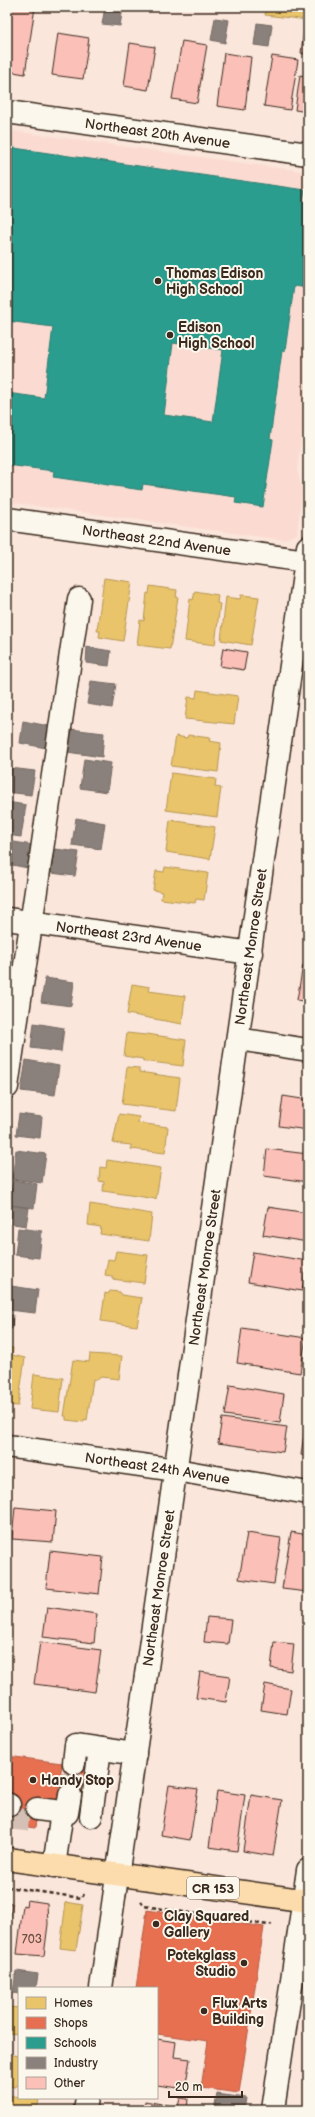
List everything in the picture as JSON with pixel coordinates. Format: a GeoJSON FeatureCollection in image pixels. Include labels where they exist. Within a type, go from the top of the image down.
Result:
{"type":"FeatureCollection","features":[{"type":"Feature","properties":{"kind":"main road","name":"CR 153"},"geometry":{"type":"LineString","coordinates":[[7,1859],[306,1900]]}},
{"type":"Feature","properties":{"kind":"street","name":"Northeast 20th Avenue"},"geometry":{"type":"LineString","coordinates":[[7,112],[308,154]]}},
{"type":"Feature","properties":{"kind":"street","name":"Northeast 22nd Avenue"},"geometry":{"type":"LineString","coordinates":[[7,519],[307,554]]}},
{"type":"Feature","properties":{"kind":"street","name":"Northeast Monroe Street"},"geometry":{"type":"LineString","coordinates":[[101,1987],[238,1039],[304,608],[307,554]]}},
{"type":"Feature","properties":{"kind":"street"},"geometry":{"type":"LineString","coordinates":[[7,1087],[79,599]]}},
{"type":"Feature","properties":{"kind":"street","name":"Northeast 23rd Avenue"},"geometry":{"type":"LineString","coordinates":[[7,919],[251,953]]}},
{"type":"Feature","properties":{"kind":"street"},"geometry":{"type":"LineString","coordinates":[[238,1039],[308,1050]]}},
{"type":"Feature","properties":{"kind":"street","name":"Northeast 24th Avenue"},"geometry":{"type":"LineString","coordinates":[[7,1446],[176,1470],[308,1493]]}},
{"type":"Feature","properties":{"kind":"street"},"geometry":{"type":"LineString","coordinates":[[74,1763],[76,1745],[135,1754]]}},
{"type":"Feature","properties":{"kind":"street"},"geometry":{"type":"LineString","coordinates":[[91,1816],[100,1749]]}},
{"type":"Feature","properties":{"kind":"street"},"geometry":{"type":"LineString","coordinates":[[54,1866],[65,1811]]}},
{"type":"Feature","properties":{"kind":"street"},"geometry":{"type":"LineString","coordinates":[[36,1815],[65,1811],[125,1820]]}},
{"type":"Feature","properties":{"kind":"street"},"geometry":{"type":"LineString","coordinates":[[273,2110],[306,1900],[308,1870]]}},
{"type":"Feature","properties":{"kind":"street"},"geometry":{"type":"LineString","coordinates":[[85,2110],[87,2099]]}},
{"type":"Feature","properties":{"kind":"path"},"geometry":{"type":"LineString","coordinates":[[7,1887],[82,1898],[85,1892]]}},
{"type":"Feature","properties":{"kind":"path"},"geometry":{"type":"LineString","coordinates":[[139,1897],[144,1906],[268,1925],[272,1924]]}},
{"type":"Feature","properties":{"kind":"shaded area","name":"Thomas Edison High School"},"geometry":{"type":"Polygon","coordinates":[[[7,130],[308,172],[308,390],[297,469],[302,490],[297,534],[283,540],[7,502],[7,130]]]}},
{"type":"Feature","properties":{"kind":"building: Homes"},"geometry":{"type":"Polygon","coordinates":[[[266,7],[308,7],[308,20],[265,15],[266,7]]]}},
{"type":"Feature","properties":{"kind":"building: Homes"},"geometry":{"type":"Polygon","coordinates":[[[104,578],[132,582],[123,641],[99,637],[100,631],[97,631],[104,578]]]}},
{"type":"Feature","properties":{"kind":"building: Homes"},"geometry":{"type":"Polygon","coordinates":[[[150,586],[177,590],[176,597],[178,597],[170,649],[137,645],[140,620],[144,621],[147,593],[149,594],[150,586]]]}},
{"type":"Feature","properties":{"kind":"building: Homes"},"geometry":{"type":"Polygon","coordinates":[[[195,591],[218,595],[217,603],[220,604],[215,645],[185,641],[190,599],[193,600],[195,591]]]}},
{"type":"Feature","properties":{"kind":"building: Homes"},"geometry":{"type":"Polygon","coordinates":[[[241,595],[259,597],[251,645],[221,640],[226,597],[240,599],[241,595]]]}},
{"type":"Feature","properties":{"kind":"building: Homes"},"geometry":{"type":"Polygon","coordinates":[[[197,690],[238,696],[234,724],[185,719],[188,697],[196,698],[197,690]]]}},
{"type":"Feature","properties":{"kind":"building: Homes"},"geometry":{"type":"Polygon","coordinates":[[[188,735],[210,738],[209,741],[221,743],[218,772],[171,766],[176,736],[187,738],[188,735]]]}},
{"type":"Feature","properties":{"kind":"building: Homes"},"geometry":{"type":"Polygon","coordinates":[[[171,773],[216,779],[215,787],[221,788],[217,817],[166,810],[171,773]]]}},
{"type":"Feature","properties":{"kind":"building: Homes"},"geometry":{"type":"Polygon","coordinates":[[[170,820],[215,827],[210,859],[166,852],[170,820]]]}},
{"type":"Feature","properties":{"kind":"building: Homes"},"geometry":{"type":"Polygon","coordinates":[[[165,867],[208,873],[204,900],[196,899],[195,903],[161,899],[162,892],[153,890],[156,871],[164,872],[165,867]]]}},
{"type":"Feature","properties":{"kind":"building: Homes"},"geometry":{"type":"Polygon","coordinates":[[[132,984],[150,987],[149,991],[185,996],[182,1024],[127,1014],[132,984]]]}},
{"type":"Feature","properties":{"kind":"building: Homes"},"geometry":{"type":"Polygon","coordinates":[[[127,1033],[147,1034],[186,1040],[183,1066],[143,1061],[143,1059],[124,1056],[127,1033]]]}},
{"type":"Feature","properties":{"kind":"building: Homes"},"geometry":{"type":"Polygon","coordinates":[[[127,1067],[139,1068],[139,1072],[180,1078],[176,1111],[122,1104],[127,1067]]]}},
{"type":"Feature","properties":{"kind":"building: Homes"},"geometry":{"type":"Polygon","coordinates":[[[119,1114],[139,1117],[138,1123],[168,1127],[165,1153],[131,1149],[131,1145],[113,1143],[119,1114]]]}},
{"type":"Feature","properties":{"kind":"building: Homes"},"geometry":{"type":"Polygon","coordinates":[[[107,1160],[161,1168],[156,1199],[103,1191],[104,1182],[99,1181],[100,1167],[106,1168],[107,1160]]]}},
{"type":"Feature","properties":{"kind":"building: Homes"},"geometry":{"type":"Polygon","coordinates":[[[90,1204],[152,1214],[149,1241],[100,1234],[101,1227],[88,1225],[90,1204]]]}},
{"type":"Feature","properties":{"kind":"building: Homes"},"geometry":{"type":"Polygon","coordinates":[[[116,1251],[148,1255],[144,1283],[112,1279],[112,1276],[105,1275],[108,1259],[114,1260],[116,1251]]]}},
{"type":"Feature","properties":{"kind":"building: Homes"},"geometry":{"type":"Polygon","coordinates":[[[110,1291],[120,1292],[122,1295],[142,1298],[137,1326],[101,1321],[105,1293],[108,1294],[110,1291]]]}},
{"type":"Feature","properties":{"kind":"building: Homes"},"geometry":{"type":"Polygon","coordinates":[[[7,1347],[13,1348],[12,1355],[25,1358],[18,1406],[7,1405],[7,1347]]]}},
{"type":"Feature","properties":{"kind":"building: Homes"},"geometry":{"type":"Polygon","coordinates":[[[90,1354],[122,1356],[119,1379],[101,1377],[97,1380],[93,1379],[87,1420],[84,1419],[84,1422],[66,1420],[66,1416],[64,1416],[73,1360],[89,1362],[90,1354]]]}},
{"type":"Feature","properties":{"kind":"building: Homes"},"geometry":{"type":"Polygon","coordinates":[[[34,1374],[63,1378],[59,1412],[30,1409],[34,1374]]]}},
{"type":"Feature","properties":{"kind":"building: Homes"},"geometry":{"type":"Polygon","coordinates":[[[66,1902],[83,1905],[76,1950],[60,1948],[66,1902]]]}},
{"type":"Feature","properties":{"kind":"building: Homes"},"geometry":{"type":"Polygon","coordinates":[[[9,2007],[18,2008],[18,2034],[7,2033],[9,2007]]]}},
{"type":"Feature","properties":{"kind":"building: Homes"},"geometry":{"type":"Polygon","coordinates":[[[7,2054],[18,2056],[18,2085],[16,2087],[7,2086],[7,2054]]]}},
{"type":"Feature","properties":{"kind":"building: Homes"},"geometry":{"type":"Polygon","coordinates":[[[7,2095],[18,2097],[18,2099],[39,2100],[37,2110],[7,2110],[7,2095]]]}},
{"type":"Feature","properties":{"kind":"building: Shops","name":"Handy Stop"},"geometry":{"type":"Polygon","coordinates":[[[7,1756],[62,1763],[57,1804],[38,1801],[35,1828],[7,1824],[10,1797],[7,1797],[7,1756]]]}},
{"type":"Feature","properties":{"kind":"building: Shops"},"geometry":{"type":"Polygon","coordinates":[[[66,1762],[92,1765],[88,1798],[61,1794],[66,1762]]]}},
{"type":"Feature","properties":{"kind":"building: Shops","name":"Flux Arts Building"},"geometry":{"type":"Polygon","coordinates":[[[147,1910],[264,1927],[239,2093],[201,2088],[208,2041],[158,2034],[158,1987],[136,1987],[147,1910]]]}},
{"type":"Feature","properties":{"kind":"building: Schools","name":"Thomas Edison High School"},"geometry":{"type":"Polygon","coordinates":[[[7,147],[305,190],[303,201],[308,202],[308,288],[294,286],[285,351],[282,351],[270,439],[273,440],[263,507],[235,503],[236,497],[143,484],[142,490],[53,477],[54,471],[7,465],[7,393],[44,398],[53,327],[7,321],[7,147]],[[173,343],[164,415],[213,422],[223,350],[173,343]]]}},
{"type":"Feature","properties":{"kind":"building: Industry"},"geometry":{"type":"Polygon","coordinates":[[[105,7],[123,7],[120,26],[102,24],[105,7]]]}},
{"type":"Feature","properties":{"kind":"building: Industry"},"geometry":{"type":"Polygon","coordinates":[[[215,18],[229,20],[225,43],[211,40],[215,18]]]}},
{"type":"Feature","properties":{"kind":"building: Industry"},"geometry":{"type":"Polygon","coordinates":[[[257,23],[272,25],[269,47],[254,45],[257,23]]]}},
{"type":"Feature","properties":{"kind":"building: Industry"},"geometry":{"type":"Polygon","coordinates":[[[87,647],[111,651],[109,666],[86,663],[87,647]]]}},
{"type":"Feature","properties":{"kind":"building: Industry"},"geometry":{"type":"Polygon","coordinates":[[[91,681],[116,684],[112,708],[87,704],[91,681]]]}},
{"type":"Feature","properties":{"kind":"building: Industry"},"geometry":{"type":"Polygon","coordinates":[[[23,721],[49,726],[46,748],[20,743],[23,721]]]}},
{"type":"Feature","properties":{"kind":"building: Industry"},"geometry":{"type":"Polygon","coordinates":[[[70,729],[104,733],[102,757],[67,752],[70,729]]]}},
{"type":"Feature","properties":{"kind":"building: Industry"},"geometry":{"type":"Polygon","coordinates":[[[84,759],[111,763],[107,792],[80,788],[84,759]]]}},
{"type":"Feature","properties":{"kind":"building: Industry"},"geometry":{"type":"Polygon","coordinates":[[[10,768],[35,771],[31,795],[7,792],[10,768]]]}},
{"type":"Feature","properties":{"kind":"building: Industry"},"geometry":{"type":"Polygon","coordinates":[[[7,802],[26,805],[21,837],[7,835],[7,802]]]}},
{"type":"Feature","properties":{"kind":"building: Industry"},"geometry":{"type":"Polygon","coordinates":[[[76,818],[105,823],[101,849],[72,845],[76,818]]]}},
{"type":"Feature","properties":{"kind":"building: Industry"},"geometry":{"type":"Polygon","coordinates":[[[8,841],[32,845],[28,868],[7,864],[8,841]]]}},
{"type":"Feature","properties":{"kind":"building: Industry"},"geometry":{"type":"Polygon","coordinates":[[[55,849],[79,852],[75,876],[51,873],[55,849]]]}},
{"type":"Feature","properties":{"kind":"building: Industry"},"geometry":{"type":"Polygon","coordinates":[[[7,971],[11,971],[11,975],[13,975],[10,999],[7,998],[7,971]]]}},
{"type":"Feature","properties":{"kind":"building: Industry"},"geometry":{"type":"Polygon","coordinates":[[[45,978],[74,982],[71,1006],[41,1002],[45,978]]]}},
{"type":"Feature","properties":{"kind":"building: Industry"},"geometry":{"type":"Polygon","coordinates":[[[34,1023],[64,1028],[61,1052],[31,1048],[34,1023]]]}},
{"type":"Feature","properties":{"kind":"building: Industry"},"geometry":{"type":"Polygon","coordinates":[[[26,1060],[59,1066],[55,1095],[21,1091],[26,1060]]]}},
{"type":"Feature","properties":{"kind":"building: Industry"},"geometry":{"type":"Polygon","coordinates":[[[19,1114],[42,1117],[40,1138],[16,1135],[19,1114]]]}},
{"type":"Feature","properties":{"kind":"building: Industry"},"geometry":{"type":"Polygon","coordinates":[[[16,1150],[46,1154],[42,1183],[12,1179],[16,1150]]]}},
{"type":"Feature","properties":{"kind":"building: Industry"},"geometry":{"type":"Polygon","coordinates":[[[13,1180],[37,1184],[34,1208],[9,1205],[13,1180]]]}},
{"type":"Feature","properties":{"kind":"building: Industry"},"geometry":{"type":"Polygon","coordinates":[[[9,1205],[29,1208],[26,1226],[7,1223],[9,1205]]]}},
{"type":"Feature","properties":{"kind":"building: Industry"},"geometry":{"type":"Polygon","coordinates":[[[18,1228],[42,1231],[39,1258],[15,1255],[18,1228]]]}},
{"type":"Feature","properties":{"kind":"building: Industry"},"geometry":{"type":"Polygon","coordinates":[[[11,1286],[38,1290],[35,1313],[8,1310],[11,1286]]]}},
{"type":"Feature","properties":{"kind":"building: Industry"},"geometry":{"type":"Polygon","coordinates":[[[7,1315],[13,1315],[12,1329],[7,1329],[7,1315]]]}},
{"type":"Feature","properties":{"kind":"building: Industry"},"geometry":{"type":"Polygon","coordinates":[[[16,1971],[38,1974],[36,1987],[18,1987],[18,1994],[13,1993],[16,1971]]]}},
{"type":"Feature","properties":{"kind":"building: Industry"},"geometry":{"type":"Polygon","coordinates":[[[217,2094],[246,2098],[244,2110],[214,2110],[217,2094]]]}},
{"type":"Feature","properties":{"kind":"building: Other"},"geometry":{"type":"Polygon","coordinates":[[[7,7],[35,7],[25,74],[7,71],[7,7]]]}},
{"type":"Feature","properties":{"kind":"building: Other"},"geometry":{"type":"Polygon","coordinates":[[[304,29],[308,30],[308,55],[301,53],[304,29]]]}},
{"type":"Feature","properties":{"kind":"building: Other"},"geometry":{"type":"Polygon","coordinates":[[[58,33],[89,38],[83,79],[52,75],[58,33]]]}},
{"type":"Feature","properties":{"kind":"building: Other"},"geometry":{"type":"Polygon","coordinates":[[[182,41],[207,45],[197,103],[172,99],[182,41]]]}},
{"type":"Feature","properties":{"kind":"building: Other"},"geometry":{"type":"Polygon","coordinates":[[[130,43],[155,47],[148,90],[124,86],[130,43]]]}},
{"type":"Feature","properties":{"kind":"building: Other"},"geometry":{"type":"Polygon","coordinates":[[[224,53],[251,57],[245,110],[217,106],[224,53]]]}},
{"type":"Feature","properties":{"kind":"building: Other"},"geometry":{"type":"Polygon","coordinates":[[[272,56],[298,60],[290,110],[264,106],[272,56]]]}},
{"type":"Feature","properties":{"kind":"building: Other"},"geometry":{"type":"Polygon","coordinates":[[[300,75],[308,77],[308,112],[295,110],[300,75]]]}},
{"type":"Feature","properties":{"kind":"building: Other"},"geometry":{"type":"Polygon","coordinates":[[[223,648],[247,652],[244,670],[220,666],[223,648]]]}},
{"type":"Feature","properties":{"kind":"building: Other"},"geometry":{"type":"Polygon","coordinates":[[[308,868],[308,888],[305,887],[308,868]]]}},
{"type":"Feature","properties":{"kind":"building: Other"},"geometry":{"type":"Polygon","coordinates":[[[308,934],[308,951],[306,950],[308,934]]]}},
{"type":"Feature","properties":{"kind":"building: Other"},"geometry":{"type":"Polygon","coordinates":[[[303,965],[308,966],[308,1002],[297,1000],[303,965]]]}},
{"type":"Feature","properties":{"kind":"building: Other"},"geometry":{"type":"Polygon","coordinates":[[[283,1096],[308,1100],[308,1130],[279,1126],[283,1096]]]}},
{"type":"Feature","properties":{"kind":"building: Other"},"geometry":{"type":"Polygon","coordinates":[[[267,1149],[308,1154],[308,1182],[264,1176],[267,1149]]]}},
{"type":"Feature","properties":{"kind":"building: Other"},"geometry":{"type":"Polygon","coordinates":[[[268,1207],[308,1213],[308,1242],[263,1235],[268,1207]]]}},
{"type":"Feature","properties":{"kind":"building: Other"},"geometry":{"type":"Polygon","coordinates":[[[253,1252],[307,1261],[302,1291],[248,1282],[253,1252]]]}},
{"type":"Feature","properties":{"kind":"building: Other"},"geometry":{"type":"Polygon","coordinates":[[[242,1328],[306,1338],[300,1373],[237,1363],[242,1328]]]}},
{"type":"Feature","properties":{"kind":"building: Other"},"geometry":{"type":"Polygon","coordinates":[[[230,1385],[284,1394],[280,1423],[225,1415],[230,1385]]]}},
{"type":"Feature","properties":{"kind":"building: Other"},"geometry":{"type":"Polygon","coordinates":[[[222,1418],[287,1427],[283,1452],[218,1443],[222,1418]]]}},
{"type":"Feature","properties":{"kind":"building: Other"},"geometry":{"type":"Polygon","coordinates":[[[305,1427],[308,1427],[308,1456],[301,1455],[305,1427]]]}},
{"type":"Feature","properties":{"kind":"building: Other"},"geometry":{"type":"Polygon","coordinates":[[[15,1507],[56,1511],[53,1542],[12,1539],[15,1507]]]}},
{"type":"Feature","properties":{"kind":"building: Other"},"geometry":{"type":"Polygon","coordinates":[[[291,1532],[308,1535],[308,1592],[282,1589],[291,1532]]]}},
{"type":"Feature","properties":{"kind":"building: Other"},"geometry":{"type":"Polygon","coordinates":[[[247,1533],[281,1538],[274,1584],[239,1579],[247,1533]]]}},
{"type":"Feature","properties":{"kind":"building: Other"},"geometry":{"type":"Polygon","coordinates":[[[50,1551],[103,1557],[99,1594],[46,1588],[50,1551]]]}},
{"type":"Feature","properties":{"kind":"building: Other"},"geometry":{"type":"Polygon","coordinates":[[[47,1607],[97,1614],[94,1643],[43,1637],[47,1607]]]}},
{"type":"Feature","properties":{"kind":"building: Other"},"geometry":{"type":"Polygon","coordinates":[[[207,1617],[231,1619],[228,1644],[204,1642],[207,1617]]]}},
{"type":"Feature","properties":{"kind":"building: Other"},"geometry":{"type":"Polygon","coordinates":[[[40,1642],[101,1650],[95,1692],[34,1684],[40,1642]]]}},
{"type":"Feature","properties":{"kind":"building: Other"},"geometry":{"type":"Polygon","coordinates":[[[274,1642],[294,1644],[291,1671],[271,1668],[274,1642]]]}},
{"type":"Feature","properties":{"kind":"building: Other"},"geometry":{"type":"Polygon","coordinates":[[[200,1672],[230,1676],[226,1702],[196,1698],[200,1672]]]}},
{"type":"Feature","properties":{"kind":"building: Other"},"geometry":{"type":"Polygon","coordinates":[[[265,1684],[291,1689],[287,1714],[261,1710],[265,1684]]]}},
{"type":"Feature","properties":{"kind":"building: Other"},"geometry":{"type":"Polygon","coordinates":[[[169,1785],[198,1789],[190,1840],[161,1835],[169,1785]]]}},
{"type":"Feature","properties":{"kind":"building: Other"},"geometry":{"type":"Polygon","coordinates":[[[217,1791],[245,1795],[237,1851],[209,1847],[217,1791]]]}},
{"type":"Feature","properties":{"kind":"building: Other"},"geometry":{"type":"Polygon","coordinates":[[[251,1795],[282,1800],[273,1856],[243,1851],[251,1795]]]}},
{"type":"Feature","properties":{"kind":"building: Other"},"geometry":{"type":"Polygon","coordinates":[[[27,1900],[47,1903],[48,1924],[44,1956],[17,1954],[23,1905],[26,1906],[27,1900]]]}},
{"type":"Feature","properties":{"kind":"building: Other"},"geometry":{"type":"Polygon","coordinates":[[[7,1903],[12,1903],[7,1947],[7,1903]]]}},
{"type":"Feature","properties":{"kind":"building: Other"},"geometry":{"type":"Polygon","coordinates":[[[158,2039],[176,2042],[174,2057],[190,2059],[185,2089],[158,2085],[158,2039]]]}},
{"type":"Feature","properties":{"kind":"building: Other"},"geometry":{"type":"Polygon","coordinates":[[[180,2098],[188,2099],[187,2110],[137,2110],[137,2106],[144,2107],[145,2101],[178,2107],[180,2098]]]}},
{"type":"Feature","properties":{"kind":"tunnel"},"geometry":{"type":"LineString","coordinates":[[70,1795],[74,1763]]}},
{"type":"Feature","properties":{"kind":"tunnel"},"geometry":{"type":"LineString","coordinates":[[7,1818],[36,1821]]}},
{"type":"Feature","properties":{"kind":"place","name":"Thomas Edison High School"},"geometry":{"type":"Point","coordinates":[158,281]}},
{"type":"Feature","properties":{"kind":"place","name":"Edison High School"},"geometry":{"type":"Point","coordinates":[170,335]}},
{"type":"Feature","properties":{"kind":"place","name":"Handy Stop"},"geometry":{"type":"Point","coordinates":[33,1780]}},
{"type":"Feature","properties":{"kind":"place","name":"Clay Squared Gallery"},"geometry":{"type":"Point","coordinates":[156,1924]}},
{"type":"Feature","properties":{"kind":"place","name":"Potekglass Studio"},"geometry":{"type":"Point","coordinates":[244,1963]}},
{"type":"Feature","properties":{"kind":"place","name":"Flux Arts Building"},"geometry":{"type":"Point","coordinates":[204,2011]}}]}
